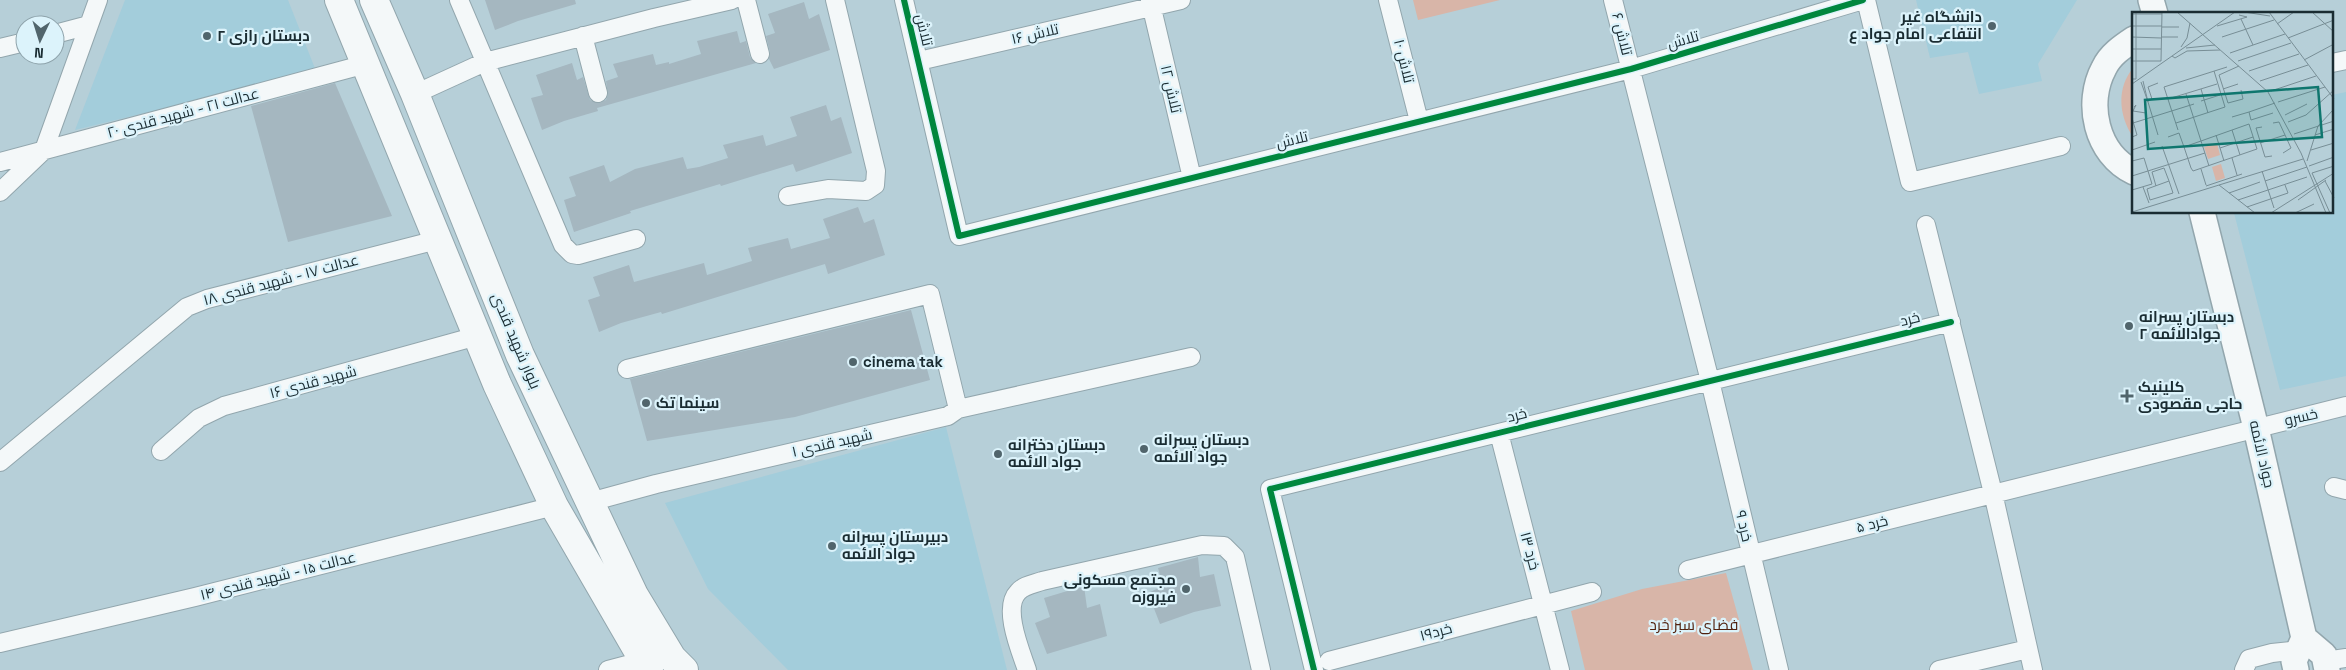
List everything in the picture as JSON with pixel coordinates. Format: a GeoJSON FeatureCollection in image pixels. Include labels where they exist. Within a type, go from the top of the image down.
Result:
{"type":"FeatureCollection","features":[{"type":"Feature","properties":{"kind":"main road"},"geometry":{"type":"LineString","coordinates":[[339,0],[437,240],[554,506],[645,665]]}},
{"type":"Feature","properties":{"kind":"main road","name":"بلوار شهید قندی"},"geometry":{"type":"LineString","coordinates":[[374,0],[415,94],[520,355],[634,595],[672,658],[684,670]]}},
{"type":"Feature","properties":{"kind":"street"},"geometry":{"type":"LineString","coordinates":[[0,192],[44,150],[98,0]]}},
{"type":"Feature","properties":{"kind":"street"},"geometry":{"type":"LineString","coordinates":[[459,0],[564,245],[572,254],[578,255],[636,239]]}},
{"type":"Feature","properties":{"kind":"street"},"geometry":{"type":"LineString","coordinates":[[415,94],[485,62],[732,0]]}},
{"type":"Feature","properties":{"kind":"street"},"geometry":{"type":"LineString","coordinates":[[746,0],[760,54]]}},
{"type":"Feature","properties":{"kind":"street"},"geometry":{"type":"LineString","coordinates":[[788,196],[828,189],[866,191],[876,185],[876,171],[835,0]]}},
{"type":"Feature","properties":{"kind":"street","name":"تلاش"},"geometry":{"type":"LineString","coordinates":[[904,0],[959,236],[1631,69],[1864,0],[1910,182],[2061,146]]}},
{"type":"Feature","properties":{"kind":"street","name":"تلاش ۱۶"},"geometry":{"type":"LineString","coordinates":[[919,61],[1150,4],[1181,0]]}},
{"type":"Feature","properties":{"kind":"street","name":"تلاش ۱۰"},"geometry":{"type":"LineString","coordinates":[[1388,0],[1419,121]]}},
{"type":"Feature","properties":{"kind":"street","name":"تلاش ۶"},"geometry":{"type":"LineString","coordinates":[[1613,0],[1631,69]]}},
{"type":"Feature","properties":{"kind":"street","name":"تلاش ۱۲"},"geometry":{"type":"LineString","coordinates":[[1150,4],[1192,178]]}},
{"type":"Feature","properties":{"kind":"street"},"geometry":{"type":"LineString","coordinates":[[65,31],[89,24]]}},
{"type":"Feature","properties":{"kind":"street"},"geometry":{"type":"LineString","coordinates":[[583,36],[598,93]]}},
{"type":"Feature","properties":{"kind":"street"},"geometry":{"type":"LineString","coordinates":[[2132,40],[2118,49],[2104,67],[2096,88],[2094,111],[2099,133],[2110,153],[2132,170]]}},
{"type":"Feature","properties":{"kind":"street"},"geometry":{"type":"LineString","coordinates":[[0,48],[15,44]]}},
{"type":"Feature","properties":{"kind":"street","name":"عدالت ۲۱ - شهید قندی ۲۰"},"geometry":{"type":"LineString","coordinates":[[0,162],[366,64]]}},
{"type":"Feature","properties":{"kind":"street"},"geometry":{"type":"LineString","coordinates":[[1631,69],[1710,381]]}},
{"type":"Feature","properties":{"kind":"street","name":"جواد الائمه"},"geometry":{"type":"LineString","coordinates":[[2202,214],[2256,428],[2300,653]]}},
{"type":"Feature","properties":{"kind":"street"},"geometry":{"type":"LineString","coordinates":[[1926,225],[1993,493],[2033,670]]}},
{"type":"Feature","properties":{"kind":"street","name":"عدالت ۱۷ - شهید قندی ۱۸"},"geometry":{"type":"LineString","coordinates":[[0,462],[187,307],[207,298],[437,240]]}},
{"type":"Feature","properties":{"kind":"street"},"geometry":{"type":"LineString","coordinates":[[627,369],[930,294],[958,409]]}},
{"type":"Feature","properties":{"kind":"street","name":"خرد"},"geometry":{"type":"LineString","coordinates":[[1322,665],[1270,489],[1951,322]]}},
{"type":"Feature","properties":{"kind":"street","name":"شهید قندی ۱۶"},"geometry":{"type":"LineString","coordinates":[[161,451],[199,418],[224,406],[478,336]]}},
{"type":"Feature","properties":{"kind":"street","name":"شهيد قندی ۱"},"geometry":{"type":"LineString","coordinates":[[590,502],[675,480],[948,416],[958,409],[1191,356]]}},
{"type":"Feature","properties":{"kind":"street","name":"خرد ۹"},"geometry":{"type":"LineString","coordinates":[[1710,381],[1779,670]]}},
{"type":"Feature","properties":{"kind":"street","name":"خسرو"},"geometry":{"type":"LineString","coordinates":[[2256,428],[2346,406]]}},
{"type":"Feature","properties":{"kind":"street"},"geometry":{"type":"LineString","coordinates":[[1993,493],[2256,428]]}},
{"type":"Feature","properties":{"kind":"street","name":"خرد ۱۳"},"geometry":{"type":"LineString","coordinates":[[1499,433],[1560,670]]}},
{"type":"Feature","properties":{"kind":"street","name":"خرد ۵"},"geometry":{"type":"LineString","coordinates":[[1688,570],[1993,493]]}},
{"type":"Feature","properties":{"kind":"street","name":"عدالت ۱۵ - شهید قندی ۱۴"},"geometry":{"type":"LineString","coordinates":[[0,643],[196,597],[554,506]]}},
{"type":"Feature","properties":{"kind":"street"},"geometry":{"type":"LineString","coordinates":[[1027,670],[1014,629],[1012,613],[1013,600],[1016,593],[1024,587],[1042,580],[1202,545],[1224,546],[1235,557],[1261,670]]}},
{"type":"Feature","properties":{"kind":"street","name":"خرد۱۹"},"geometry":{"type":"LineString","coordinates":[[1322,665],[1592,592]]}},
{"type":"Feature","properties":{"kind":"street"},"geometry":{"type":"LineString","coordinates":[[1939,670],[2028,649]]}},
{"type":"Feature","properties":{"kind":"street"},"geometry":{"type":"LineString","coordinates":[[2244,670],[2248,658],[2272,653],[2324,655],[2333,663]]}},
{"type":"Feature","properties":{"kind":"street"},"geometry":{"type":"LineString","coordinates":[[608,670],[645,665]]}},
{"type":"Feature","properties":{"kind":"shaded area","name":"دبستان رازی ۲"},"geometry":{"type":"Polygon","coordinates":[[[125,0],[288,0],[316,71],[75,130],[125,0]]]}},
{"type":"Feature","properties":{"kind":"shaded area","name":"دانشگاه غیر انتفاعی امام جواد ع"},"geometry":{"type":"Polygon","coordinates":[[[1916,0],[2077,0],[2038,64],[2042,81],[1979,94],[1968,52],[1930,58],[1916,0]]]}},
{"type":"Feature","properties":{"kind":"shaded area"},"geometry":{"type":"Polygon","coordinates":[[[2346,92],[2346,376],[2280,390],[2234,214],[2334,214],[2334,95],[2346,92]]]}},
{"type":"Feature","properties":{"kind":"shaded area","name":"دبیرستان پسرانه جواد الائمه"},"geometry":{"type":"Polygon","coordinates":[[[946,427],[1007,670],[788,670],[708,589],[665,503],[946,427]]]}},
{"type":"Feature","properties":{"kind":"green space"},"geometry":{"type":"Polygon","coordinates":[[[1413,0],[1500,0],[1418,20],[1413,0]]]}},
{"type":"Feature","properties":{"kind":"green space"},"geometry":{"type":"Polygon","coordinates":[[[2132,70],[2132,135],[2122,111],[2121,102],[2124,85],[2132,70]]]}},
{"type":"Feature","properties":{"kind":"green space","name":"فضای سبز خرد"},"geometry":{"type":"Polygon","coordinates":[[[1726,573],[1753,670],[1585,670],[1571,611],[1642,589],[1726,573]]]}},
{"type":"Feature","properties":{"kind":"building"},"geometry":{"type":"Polygon","coordinates":[[[485,0],[575,0],[576,4],[518,21],[495,30],[485,0]]]}},
{"type":"Feature","properties":{"kind":"building"},"geometry":{"type":"Polygon","coordinates":[[[804,2],[809,19],[819,14],[830,50],[774,69],[769,59],[770,52],[766,36],[775,33],[768,14],[804,2]]]}},
{"type":"Feature","properties":{"kind":"building"},"geometry":{"type":"Polygon","coordinates":[[[737,31],[740,43],[746,41],[750,57],[756,63],[597,108],[598,111],[542,130],[531,98],[543,95],[536,75],[572,63],[577,80],[583,77],[590,100],[600,103],[606,100],[608,95],[606,81],[618,77],[613,64],[653,54],[656,65],[669,62],[669,64],[701,54],[697,41],[737,31]]]}},
{"type":"Feature","properties":{"kind":"building"},"geometry":{"type":"Polygon","coordinates":[[[335,83],[392,216],[288,242],[251,106],[335,83]]]}},
{"type":"Feature","properties":{"kind":"building"},"geometry":{"type":"Polygon","coordinates":[[[826,105],[831,121],[841,117],[852,153],[796,172],[793,164],[721,186],[720,184],[630,211],[631,213],[574,232],[564,200],[576,196],[569,177],[604,165],[610,182],[635,169],[683,157],[687,169],[699,167],[728,158],[723,145],[763,135],[766,146],[797,136],[790,117],[826,105]]]}},
{"type":"Feature","properties":{"kind":"building"},"geometry":{"type":"Polygon","coordinates":[[[858,207],[864,223],[874,219],[885,255],[828,274],[825,264],[662,314],[661,312],[621,323],[599,332],[588,300],[600,296],[593,277],[629,265],[634,282],[704,263],[707,275],[752,261],[748,248],[788,238],[791,249],[830,238],[823,219],[858,207]]]}},
{"type":"Feature","properties":{"kind":"building"},"geometry":{"type":"Polygon","coordinates":[[[911,310],[930,380],[795,417],[647,441],[630,379],[911,310]]]}},
{"type":"Feature","properties":{"kind":"building","name":"مجتمع مسکونی فیروزه"},"geometry":{"type":"Polygon","coordinates":[[[1198,557],[1200,577],[1214,574],[1221,606],[1194,612],[1160,624],[1148,593],[1163,586],[1158,568],[1198,557]]]}},
{"type":"Feature","properties":{"kind":"building","name":"مجتمع مسکونی فیروزه"},"geometry":{"type":"Polygon","coordinates":[[[1084,586],[1087,608],[1100,604],[1107,636],[1047,654],[1035,623],[1050,617],[1044,598],[1084,586]]]}},
{"type":"Feature","properties":{"kind":"cycle path"},"geometry":{"type":"LineString","coordinates":[[904,0],[959,236],[1631,69],[1863,0]]}},
{"type":"Feature","properties":{"kind":"cycle path"},"geometry":{"type":"LineString","coordinates":[[1314,670],[1270,489],[1951,322]]}},
{"type":"Feature","properties":{"kind":"place","name":"دانشگاه غیر انتفاعی امام جواد ع"},"geometry":{"type":"Point","coordinates":[1992,26]}},
{"type":"Feature","properties":{"kind":"place","name":"دبستان رازی ۲"},"geometry":{"type":"Point","coordinates":[207,36]}},
{"type":"Feature","properties":{"kind":"place","name":"دبستان پسرانه جوادالائمه ۲"},"geometry":{"type":"Point","coordinates":[2129,326]}},
{"type":"Feature","properties":{"kind":"place","name":"cinema tak"},"geometry":{"type":"Point","coordinates":[853,362]}},
{"type":"Feature","properties":{"kind":"place","name":"کلینیک حاجی مقصودی"},"geometry":{"type":"Point","coordinates":[2127,396]}},
{"type":"Feature","properties":{"kind":"place","name":"سینما تک"},"geometry":{"type":"Point","coordinates":[646,403]}},
{"type":"Feature","properties":{"kind":"place","name":"دبستان پسرانه جواد الائمه"},"geometry":{"type":"Point","coordinates":[1144,449]}},
{"type":"Feature","properties":{"kind":"place","name":"دبستان دخترانه جواد الائمه"},"geometry":{"type":"Point","coordinates":[998,454]}},
{"type":"Feature","properties":{"kind":"place","name":"دبیرستان پسرانه جواد الائمه"},"geometry":{"type":"Point","coordinates":[832,546]}},
{"type":"Feature","properties":{"kind":"place","name":"مجتمع مسکونی فیروزه"},"geometry":{"type":"Point","coordinates":[1186,589]}}]}
